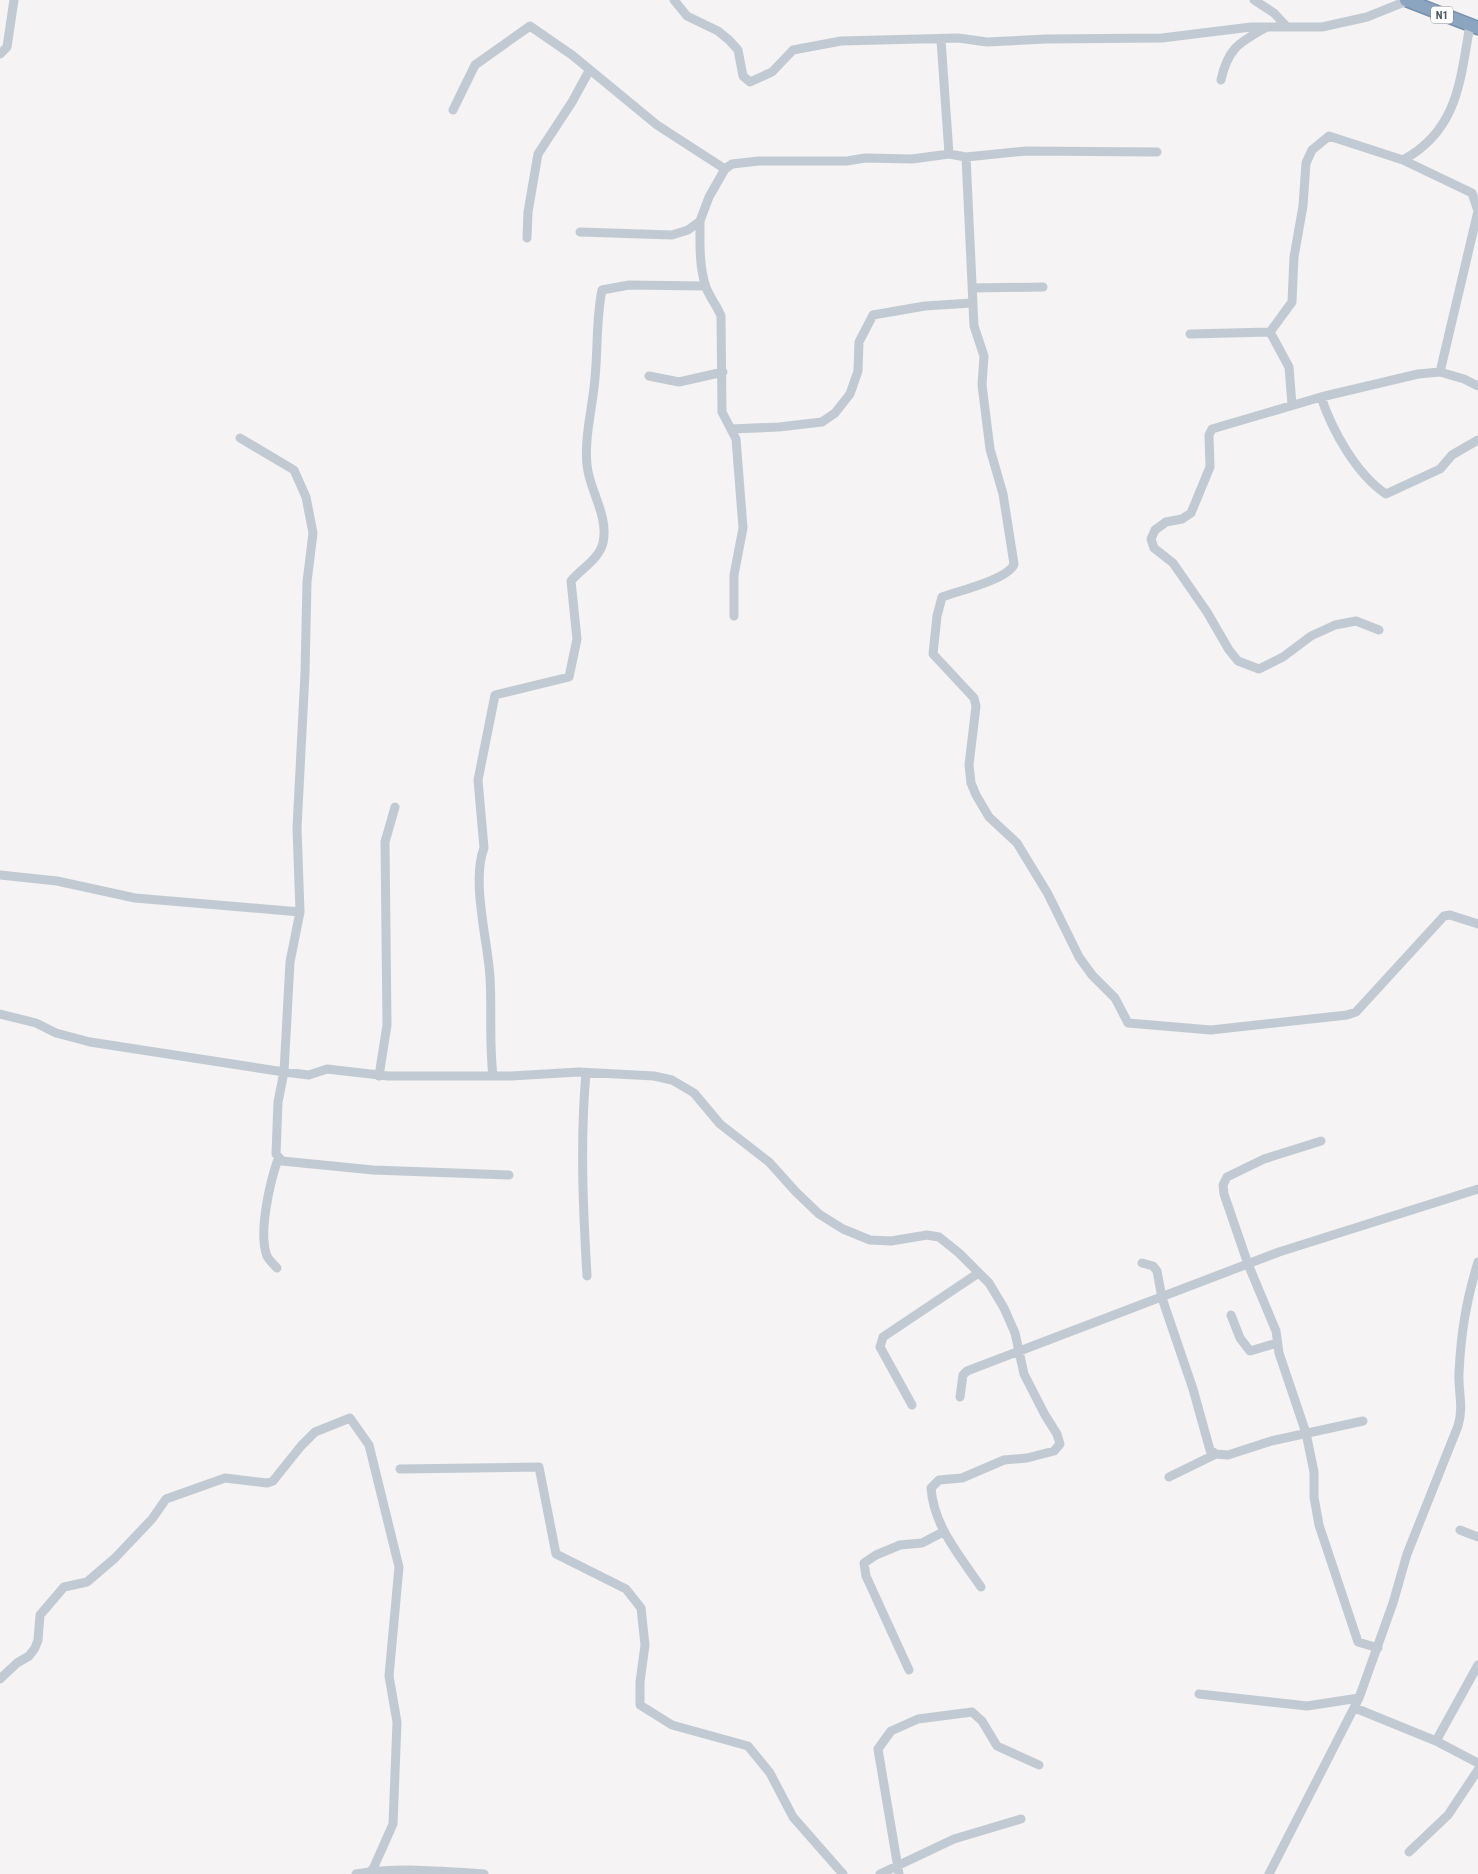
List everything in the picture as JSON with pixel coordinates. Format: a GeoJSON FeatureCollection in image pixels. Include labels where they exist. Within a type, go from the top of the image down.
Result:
{"type":"FeatureCollection","features":[{"type":"Feature","properties":{"kind":"highway","name":"N1"},"geometry":{"type":"LineString","coordinates":[[1408,0],[1474,27]]}},
{"type":"Feature","properties":{"kind":"street"},"geometry":{"type":"LineString","coordinates":[[0,54],[7,47],[14,0]]}},
{"type":"Feature","properties":{"kind":"street"},"geometry":{"type":"LineString","coordinates":[[674,0],[687,16],[718,31],[729,40],[738,50],[743,76],[750,82],[772,72],[793,50],[841,41],[941,40],[958,38],[987,42],[1046,39],[1162,38],[1195,35],[1221,29],[1322,27],[1367,17],[1408,0]]}},
{"type":"Feature","properties":{"kind":"street"},"geometry":{"type":"LineString","coordinates":[[1254,0],[1274,13],[1287,27]]}},
{"type":"Feature","properties":{"kind":"street"},"geometry":{"type":"LineString","coordinates":[[453,110],[475,65],[530,26],[572,55],[657,125],[725,170]]}},
{"type":"Feature","properties":{"kind":"street"},"geometry":{"type":"LineString","coordinates":[[1221,80],[1230,52],[1243,40],[1266,27]]}},
{"type":"Feature","properties":{"kind":"street"},"geometry":{"type":"LineString","coordinates":[[1403,160],[1420,151],[1447,121],[1459,90],[1474,27]]}},
{"type":"Feature","properties":{"kind":"street"},"geometry":{"type":"LineString","coordinates":[[941,40],[949,154]]}},
{"type":"Feature","properties":{"kind":"street"},"geometry":{"type":"LineString","coordinates":[[527,238],[528,212],[538,154],[551,138],[589,70]]}},
{"type":"Feature","properties":{"kind":"street"},"geometry":{"type":"LineString","coordinates":[[1270,332],[1292,302],[1296,235],[1303,206],[1306,163],[1312,150],[1329,136],[1403,160],[1472,194],[1478,211],[1440,372]]}},
{"type":"Feature","properties":{"kind":"street"},"geometry":{"type":"LineString","coordinates":[[734,616],[734,575],[743,528],[736,439],[722,412],[721,316],[716,303],[705,286],[700,249],[700,221],[709,197],[725,170],[732,164],[742,162],[826,162],[865,158],[912,159],[949,154],[966,157],[1026,151],[1157,152]]}},
{"type":"Feature","properties":{"kind":"street"},"geometry":{"type":"LineString","coordinates":[[966,157],[974,326],[984,356],[982,385],[990,449],[1003,494],[1014,564],[1010,571],[998,577],[942,597],[937,616],[933,654],[974,698],[976,706],[969,765],[970,783],[989,817],[1017,843],[1048,894],[1079,957],[1092,975],[1115,998],[1128,1023],[1211,1030],[1347,1015],[1356,1012],[1444,916],[1450,914],[1478,924]]}},
{"type":"Feature","properties":{"kind":"street"},"geometry":{"type":"LineString","coordinates":[[580,232],[678,234],[700,221]]}},
{"type":"Feature","properties":{"kind":"street"},"geometry":{"type":"LineString","coordinates":[[493,1076],[489,1042],[490,976],[481,913],[480,857],[484,848],[478,780],[494,695],[569,677],[577,639],[571,580],[598,556],[604,533],[598,500],[587,466],[596,376],[597,314],[602,290],[629,285],[705,286]]}},
{"type":"Feature","properties":{"kind":"street"},"geometry":{"type":"LineString","coordinates":[[972,288],[1043,287]]}},
{"type":"Feature","properties":{"kind":"street"},"geometry":{"type":"LineString","coordinates":[[731,429],[779,427],[822,422],[835,413],[850,394],[858,371],[859,342],[873,315],[924,306],[972,303]]}},
{"type":"Feature","properties":{"kind":"street"},"geometry":{"type":"LineString","coordinates":[[1190,334],[1270,332]]}},
{"type":"Feature","properties":{"kind":"street"},"geometry":{"type":"LineString","coordinates":[[1270,332],[1289,367],[1292,405]]}},
{"type":"Feature","properties":{"kind":"street"},"geometry":{"type":"LineString","coordinates":[[648,376],[679,382],[723,372]]}},
{"type":"Feature","properties":{"kind":"street"},"geometry":{"type":"LineString","coordinates":[[1379,630],[1356,621],[1335,626],[1310,636],[1270,666],[1259,670],[1249,667],[1238,660],[1229,650],[1207,612],[1173,563],[1154,548],[1151,539],[1155,530],[1166,522],[1182,519],[1192,513],[1210,466],[1209,436],[1212,429],[1321,397],[1418,374],[1440,372],[1464,379],[1478,386]]}},
{"type":"Feature","properties":{"kind":"street"},"geometry":{"type":"LineString","coordinates":[[1321,397],[1337,436],[1379,490],[1386,494],[1440,469],[1452,455],[1478,440]]}},
{"type":"Feature","properties":{"kind":"street"},"geometry":{"type":"LineString","coordinates":[[240,438],[294,470],[306,497],[313,533],[307,582],[305,673],[297,828],[300,912],[290,962],[284,1072],[278,1102],[278,1159],[266,1203],[265,1237],[267,1256],[277,1268]]}},
{"type":"Feature","properties":{"kind":"street"},"geometry":{"type":"LineString","coordinates":[[379,1076],[388,1025],[385,842],[395,807]]}},
{"type":"Feature","properties":{"kind":"street"},"geometry":{"type":"LineString","coordinates":[[0,875],[56,881],[135,898],[300,912]]}},
{"type":"Feature","properties":{"kind":"street"},"geometry":{"type":"LineString","coordinates":[[0,1014],[36,1023],[56,1033],[90,1042],[309,1075],[327,1069],[379,1076],[493,1076],[557,1072],[654,1076],[672,1080],[687,1088],[720,1124],[769,1162],[819,1214],[843,1229],[870,1240],[891,1241],[927,1235],[939,1237],[958,1253],[996,1292],[1015,1334],[1024,1374],[1044,1415],[1057,1434],[1060,1444],[1054,1452],[1028,1458],[1004,1460],[962,1478],[939,1480],[931,1488],[933,1506],[943,1532],[982,1586]]}},
{"type":"Feature","properties":{"kind":"street"},"geometry":{"type":"LineString","coordinates":[[586,1074],[583,1106],[583,1204],[587,1276]]}},
{"type":"Feature","properties":{"kind":"street"},"geometry":{"type":"LineString","coordinates":[[1321,1141],[1264,1159],[1227,1177],[1223,1185],[1224,1194],[1248,1264],[1276,1331],[1277,1343],[1306,1433],[1314,1472],[1314,1496],[1326,1549],[1358,1642],[1378,1648]]}},
{"type":"Feature","properties":{"kind":"street"},"geometry":{"type":"LineString","coordinates":[[278,1159],[282,1161],[373,1170],[509,1175]]}},
{"type":"Feature","properties":{"kind":"street"},"geometry":{"type":"LineString","coordinates":[[960,1397],[963,1375],[967,1371],[1279,1252],[1478,1190]]}},
{"type":"Feature","properties":{"kind":"street"},"geometry":{"type":"LineString","coordinates":[[1142,1262],[1153,1266],[1157,1271],[1162,1298],[1193,1389],[1210,1450],[1216,1454],[1228,1455],[1271,1441],[1363,1421]]}},
{"type":"Feature","properties":{"kind":"street"},"geometry":{"type":"LineString","coordinates":[[1269,1874],[1355,1708],[1378,1648],[1407,1554],[1462,1414],[1459,1376],[1461,1337],[1464,1312],[1478,1262]]}},
{"type":"Feature","properties":{"kind":"street"},"geometry":{"type":"LineString","coordinates":[[912,1405],[880,1347],[883,1337],[978,1274]]}},
{"type":"Feature","properties":{"kind":"street"},"geometry":{"type":"LineString","coordinates":[[1231,1315],[1240,1338],[1250,1351],[1277,1343]]}},
{"type":"Feature","properties":{"kind":"street"},"geometry":{"type":"LineString","coordinates":[[0,1679],[17,1662],[29,1656],[35,1648],[38,1640],[40,1615],[58,1592],[69,1584],[87,1582],[115,1558],[152,1519],[166,1500],[225,1478],[273,1482],[300,1446],[315,1432],[350,1418],[369,1445],[399,1567],[390,1676],[397,1722],[393,1824],[373,1869],[368,1873]]}},
{"type":"Feature","properties":{"kind":"street"},"geometry":{"type":"LineString","coordinates":[[1169,1477],[1216,1454]]}},
{"type":"Feature","properties":{"kind":"street"},"geometry":{"type":"LineString","coordinates":[[400,1469],[539,1467],[556,1554],[626,1590],[641,1608],[645,1645],[640,1682],[640,1705],[672,1725],[748,1746],[770,1773],[793,1817],[843,1874]]}},
{"type":"Feature","properties":{"kind":"street"},"geometry":{"type":"LineString","coordinates":[[1460,1530],[1478,1538]]}},
{"type":"Feature","properties":{"kind":"street"},"geometry":{"type":"LineString","coordinates":[[910,1670],[866,1576],[864,1562],[900,1545],[922,1543],[943,1532]]}},
{"type":"Feature","properties":{"kind":"street"},"geometry":{"type":"LineString","coordinates":[[1436,1741],[1468,1687],[1478,1666]]}},
{"type":"Feature","properties":{"kind":"street"},"geometry":{"type":"LineString","coordinates":[[1468,1687],[1478,1690]]}},
{"type":"Feature","properties":{"kind":"street"},"geometry":{"type":"LineString","coordinates":[[1200,1694],[1307,1706],[1359,1698]]}},
{"type":"Feature","properties":{"kind":"street"},"geometry":{"type":"LineString","coordinates":[[1355,1708],[1436,1741],[1478,1763]]}},
{"type":"Feature","properties":{"kind":"street"},"geometry":{"type":"LineString","coordinates":[[898,1870],[878,1749],[891,1731],[918,1718],[972,1712],[982,1721],[997,1746],[1039,1765]]}},
{"type":"Feature","properties":{"kind":"street"},"geometry":{"type":"LineString","coordinates":[[1409,1852],[1448,1815],[1478,1770]]}},
{"type":"Feature","properties":{"kind":"street"},"geometry":{"type":"LineString","coordinates":[[880,1874],[898,1870],[954,1839],[1021,1819]]}},
{"type":"Feature","properties":{"kind":"street"},"geometry":{"type":"LineString","coordinates":[[356,1874],[484,1874]]}}]}
